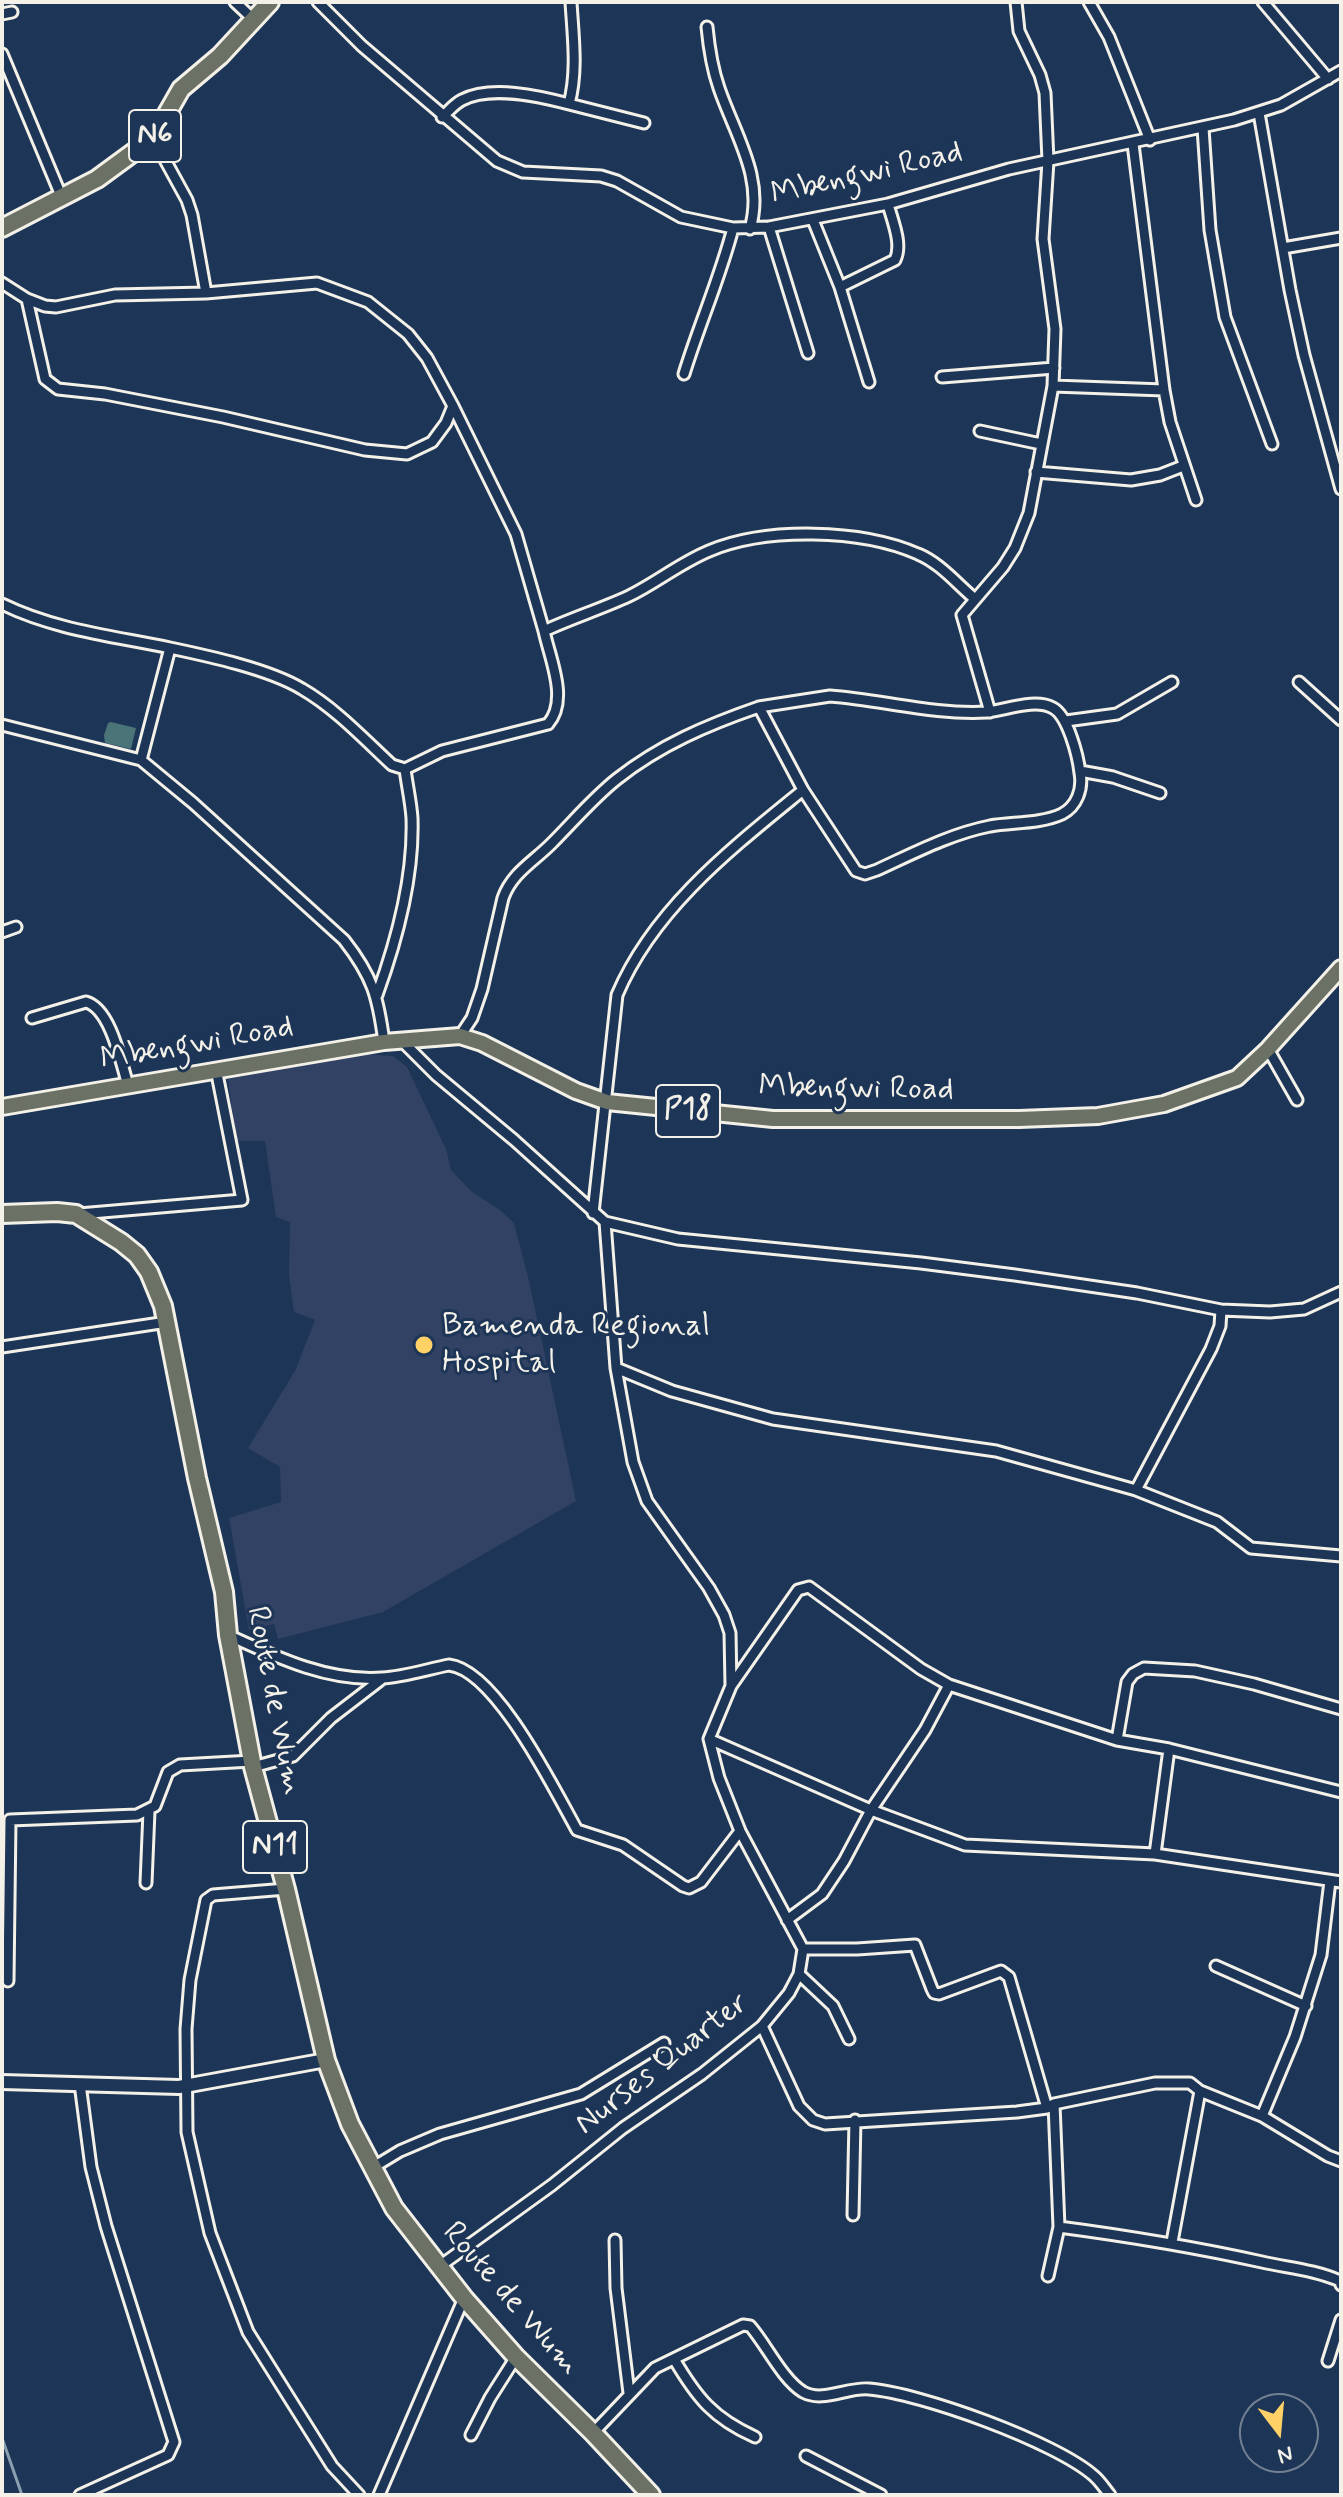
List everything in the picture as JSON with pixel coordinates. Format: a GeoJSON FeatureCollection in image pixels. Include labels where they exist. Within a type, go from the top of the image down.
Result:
{"type":"FeatureCollection","features":[{"type":"Feature","properties":{"kind":"highway","name":"N6"},"geometry":{"type":"LineString","coordinates":[[5,221],[62,198],[124,161],[153,138],[181,89],[220,56],[270,2]]}},
{"type":"Feature","properties":{"kind":"highway"},"geometry":{"type":"LineString","coordinates":[[2,1214],[76,1214]]}},
{"type":"Feature","properties":{"kind":"highway","name":"Route de Wum"},"geometry":{"type":"LineString","coordinates":[[76,1214],[137,1255],[149,1272],[167,1322],[197,1478],[224,1592],[228,1635],[253,1764],[326,2060],[350,2124],[394,2208],[464,2298],[646,2493]]}},
{"type":"Feature","properties":{"kind":"main road","name":"Mbengwi Road"},"geometry":{"type":"LineString","coordinates":[[2,1107],[384,1042],[460,1036],[482,1043],[544,1077],[607,1102],[773,1119],[1098,1116],[1164,1104],[1237,1078],[1268,1049],[1341,968]]}},
{"type":"Feature","properties":{"kind":"main road"},"geometry":{"type":"LineString","coordinates":[[2,2082],[187,2085],[326,2060]]}},
{"type":"Feature","properties":{"kind":"street"},"geometry":{"type":"LineString","coordinates":[[235,2],[253,19]]}},
{"type":"Feature","properties":{"kind":"street","name":"Mbengwi Road"},"geometry":{"type":"LineString","coordinates":[[318,2],[362,46],[497,161],[523,172],[601,176],[617,181],[681,217],[733,228],[750,229],[813,220],[888,204],[1009,169],[1203,128],[1281,105],[1341,71]]}},
{"type":"Feature","properties":{"kind":"street"},"geometry":{"type":"LineString","coordinates":[[569,104],[574,66],[571,2]]}},
{"type":"Feature","properties":{"kind":"street"},"geometry":{"type":"LineString","coordinates":[[990,712],[973,646],[962,619],[963,611],[1003,567],[1015,548],[1029,513],[1054,368],[1053,301],[1043,239],[1048,161],[1045,93],[1019,31],[1016,2]]}},
{"type":"Feature","properties":{"kind":"street"},"geometry":{"type":"LineString","coordinates":[[1089,2],[1109,37],[1150,140]]}},
{"type":"Feature","properties":{"kind":"street"},"geometry":{"type":"LineString","coordinates":[[1263,2],[1328,79]]}},
{"type":"Feature","properties":{"kind":"street"},"geometry":{"type":"LineString","coordinates":[[707,27],[710,56],[719,88],[753,175],[756,204],[750,229]]}},
{"type":"Feature","properties":{"kind":"street"},"geometry":{"type":"LineString","coordinates":[[2,54],[62,198]]}},
{"type":"Feature","properties":{"kind":"street"},"geometry":{"type":"LineString","coordinates":[[442,117],[457,102],[476,95],[513,93],[644,123]]}},
{"type":"Feature","properties":{"kind":"street"},"geometry":{"type":"LineString","coordinates":[[1259,113],[1304,355],[1341,489]]}},
{"type":"Feature","properties":{"kind":"street"},"geometry":{"type":"LineString","coordinates":[[1203,128],[1210,230],[1225,317],[1272,444]]}},
{"type":"Feature","properties":{"kind":"street"},"geometry":{"type":"LineString","coordinates":[[153,138],[187,200],[206,293]]}},
{"type":"Feature","properties":{"kind":"street"},"geometry":{"type":"LineString","coordinates":[[1133,144],[1164,390],[1183,466],[1196,500]]}},
{"type":"Feature","properties":{"kind":"street"},"geometry":{"type":"LineString","coordinates":[[840,287],[895,260],[898,243],[888,204]]}},
{"type":"Feature","properties":{"kind":"street"},"geometry":{"type":"LineString","coordinates":[[813,220],[840,287],[869,382]]}},
{"type":"Feature","properties":{"kind":"street"},"geometry":{"type":"LineString","coordinates":[[769,227],[808,353]]}},
{"type":"Feature","properties":{"kind":"street"},"geometry":{"type":"LineString","coordinates":[[684,374],[698,329],[722,271],[733,228]]}},
{"type":"Feature","properties":{"kind":"street"},"geometry":{"type":"LineString","coordinates":[[1283,248],[1341,238]]}},
{"type":"Feature","properties":{"kind":"street"},"geometry":{"type":"LineString","coordinates":[[2,283],[27,299],[56,307],[115,295],[206,293],[317,283],[368,302],[408,334],[427,358],[516,534],[544,631],[557,703],[554,717],[548,724],[442,751],[405,769],[392,765],[320,701],[299,687],[247,668],[170,648],[73,630],[30,617],[2,604]]}},
{"type":"Feature","properties":{"kind":"street"},"geometry":{"type":"LineString","coordinates":[[27,299],[45,379],[58,389],[105,394],[223,417],[365,450],[407,454],[432,442],[446,423],[453,406]]}},
{"type":"Feature","properties":{"kind":"street"},"geometry":{"type":"LineString","coordinates":[[942,377],[1054,368]]}},
{"type":"Feature","properties":{"kind":"street"},"geometry":{"type":"LineString","coordinates":[[1053,386],[1164,390]]}},
{"type":"Feature","properties":{"kind":"street"},"geometry":{"type":"LineString","coordinates":[[980,431],[1041,444]]}},
{"type":"Feature","properties":{"kind":"street"},"geometry":{"type":"LineString","coordinates":[[1036,472],[1131,480],[1160,475],[1183,466]]}},
{"type":"Feature","properties":{"kind":"street"},"geometry":{"type":"LineString","coordinates":[[544,631],[630,596],[711,550],[771,536],[849,536],[916,553],[932,561],[975,599]]}},
{"type":"Feature","properties":{"kind":"street"},"geometry":{"type":"LineString","coordinates":[[141,760],[170,648]]}},
{"type":"Feature","properties":{"kind":"street"},"geometry":{"type":"LineString","coordinates":[[1066,721],[1117,714],[1172,682]]}},
{"type":"Feature","properties":{"kind":"street"},"geometry":{"type":"LineString","coordinates":[[1299,682],[1341,720]]}},
{"type":"Feature","properties":{"kind":"street"},"geometry":{"type":"LineString","coordinates":[[460,1036],[475,1009],[503,898],[516,873],[548,847],[599,795],[658,750],[696,730],[759,707],[830,696],[937,712],[990,712],[1044,704],[1066,721],[1080,771],[1081,787],[1077,799],[1061,814],[956,834],[865,874],[849,864],[833,833],[803,790],[759,707]]}},
{"type":"Feature","properties":{"kind":"street"},"geometry":{"type":"LineString","coordinates":[[2,725],[141,760],[193,803],[344,940],[358,957],[377,995],[384,1042]]}},
{"type":"Feature","properties":{"kind":"street"},"geometry":{"type":"LineString","coordinates":[[377,995],[400,916],[410,849],[412,818],[405,769]]}},
{"type":"Feature","properties":{"kind":"street"},"geometry":{"type":"LineString","coordinates":[[1080,771],[1113,777],[1160,793]]}},
{"type":"Feature","properties":{"kind":"street"},"geometry":{"type":"LineString","coordinates":[[593,1213],[617,995],[627,971],[654,931],[715,864],[803,790]]}},
{"type":"Feature","properties":{"kind":"street"},"geometry":{"type":"LineString","coordinates":[[2,932],[16,927]]}},
{"type":"Feature","properties":{"kind":"street"},"geometry":{"type":"LineString","coordinates":[[32,1018],[86,1002],[93,1004],[108,1023],[128,1085]]}},
{"type":"Feature","properties":{"kind":"street"},"geometry":{"type":"LineString","coordinates":[[401,1040],[436,1075],[605,1222],[678,1239],[1015,1275],[1137,1293],[1221,1310],[1270,1312],[1304,1309],[1341,1292]]}},
{"type":"Feature","properties":{"kind":"street"},"geometry":{"type":"LineString","coordinates":[[1268,1049],[1297,1100]]}},
{"type":"Feature","properties":{"kind":"street"},"geometry":{"type":"LineString","coordinates":[[76,1214],[242,1200],[216,1069]]}},
{"type":"Feature","properties":{"kind":"street"},"geometry":{"type":"LineString","coordinates":[[605,1222],[616,1368],[633,1462],[647,1501],[692,1563],[724,1615],[730,1633],[731,1686]]}},
{"type":"Feature","properties":{"kind":"street"},"geometry":{"type":"LineString","coordinates":[[1136,1490],[1211,1349],[1220,1326],[1221,1310]]}},
{"type":"Feature","properties":{"kind":"street"},"geometry":{"type":"LineString","coordinates":[[2,1347],[167,1322]]}},
{"type":"Feature","properties":{"kind":"street"},"geometry":{"type":"LineString","coordinates":[[616,1368],[672,1391],[773,1419],[996,1451],[1136,1490],[1217,1522],[1251,1548],[1341,1556]]}},
{"type":"Feature","properties":{"kind":"street"},"geometry":{"type":"LineString","coordinates":[[1048,2276],[1059,2227],[1051,2106],[1009,1977],[1001,1971],[939,1994],[932,1989],[915,1945],[803,1949],[740,1831],[719,1778],[709,1739],[731,1686],[792,1596],[798,1590],[809,1587],[921,1669],[949,1685],[1117,1740],[1169,1749],[1341,1792]]}},
{"type":"Feature","properties":{"kind":"street"},"geometry":{"type":"LineString","coordinates":[[228,1635],[286,1662],[345,1677],[383,1678],[457,1666],[472,1676],[509,1713],[577,1830],[623,1845],[683,1886],[689,1888],[701,1882],[740,1831]]}},
{"type":"Feature","properties":{"kind":"street"},"geometry":{"type":"LineString","coordinates":[[1117,1740],[1127,1682],[1144,1668],[1195,1671],[1341,1709]]}},
{"type":"Feature","properties":{"kind":"street"},"geometry":{"type":"LineString","coordinates":[[8,1981],[10,1820],[137,1815],[149,1811],[158,1801],[168,1772],[180,1765],[253,1764],[293,1756],[331,1718],[383,1678]]}},
{"type":"Feature","properties":{"kind":"street"},"geometry":{"type":"LineString","coordinates":[[787,1920],[822,1894],[871,1810],[925,1730],[949,1685]]}},
{"type":"Feature","properties":{"kind":"street"},"geometry":{"type":"LineString","coordinates":[[709,1739],[871,1810],[965,1845],[1155,1854],[1341,1882]]}},
{"type":"Feature","properties":{"kind":"street"},"geometry":{"type":"LineString","coordinates":[[1155,1854],[1169,1749]]}},
{"type":"Feature","properties":{"kind":"street"},"geometry":{"type":"LineString","coordinates":[[146,1883],[149,1811]]}},
{"type":"Feature","properties":{"kind":"street"},"geometry":{"type":"LineString","coordinates":[[1262,2116],[1306,2006],[1321,1955],[1330,1881]]}},
{"type":"Feature","properties":{"kind":"street"},"geometry":{"type":"LineString","coordinates":[[286,1889],[213,1895],[206,1900],[190,1980],[186,2029],[187,2132],[210,2233],[248,2332],[332,2466],[359,2495]]}},
{"type":"Feature","properties":{"kind":"street","name":"Nurses Quarter"},"geometry":{"type":"LineString","coordinates":[[440,2266],[552,2185],[623,2128],[702,2074],[762,2026],[789,1993],[799,1974],[803,1949]]}},
{"type":"Feature","properties":{"kind":"street"},"geometry":{"type":"LineString","coordinates":[[1216,1966],[1306,2006]]}},
{"type":"Feature","properties":{"kind":"street"},"geometry":{"type":"LineString","coordinates":[[799,1974],[833,2006],[849,2039]]}},
{"type":"Feature","properties":{"kind":"street"},"geometry":{"type":"LineString","coordinates":[[762,2026],[799,2106],[813,2120],[825,2124],[1051,2106],[1155,2083],[1190,2083],[1200,2091],[1262,2116],[1341,2161]]}},
{"type":"Feature","properties":{"kind":"street"},"geometry":{"type":"LineString","coordinates":[[372,2169],[400,2151],[440,2134],[581,2094],[664,2043]]}},
{"type":"Feature","properties":{"kind":"street"},"geometry":{"type":"LineString","coordinates":[[80,2084],[91,2167],[106,2226],[174,2442],[168,2455],[80,2495]]}},
{"type":"Feature","properties":{"kind":"street"},"geometry":{"type":"LineString","coordinates":[[1172,2242],[1200,2091]]}},
{"type":"Feature","properties":{"kind":"street"},"geometry":{"type":"LineString","coordinates":[[853,2215],[855,2120]]}},
{"type":"Feature","properties":{"kind":"street"},"geometry":{"type":"LineString","coordinates":[[1059,2227],[1172,2242],[1318,2271],[1340,2281],[1341,2285]]}},
{"type":"Feature","properties":{"kind":"street"},"geometry":{"type":"LineString","coordinates":[[615,2240],[616,2288],[629,2393]]}},
{"type":"Feature","properties":{"kind":"street"},"geometry":{"type":"LineString","coordinates":[[379,2495],[464,2298]]}},
{"type":"Feature","properties":{"kind":"street"},"geometry":{"type":"LineString","coordinates":[[1328,2361],[1341,2320]]}},
{"type":"Feature","properties":{"kind":"street"},"geometry":{"type":"LineString","coordinates":[[593,2433],[655,2368],[734,2327],[750,2326],[801,2390],[814,2396],[847,2389],[868,2389],[958,2411],[1054,2451],[1094,2476],[1110,2495]]}},
{"type":"Feature","properties":{"kind":"street"},"geometry":{"type":"LineString","coordinates":[[471,2435],[516,2357]]}},
{"type":"Feature","properties":{"kind":"street"},"geometry":{"type":"LineString","coordinates":[[674,2359],[694,2393],[728,2425],[755,2437]]}},
{"type":"Feature","properties":{"kind":"street"},"geometry":{"type":"LineString","coordinates":[[806,2456],[875,2494]]}},
{"type":"Feature","properties":{"kind":"shaded area","name":"Bamenda Regional Hospital"},"geometry":{"type":"Polygon","coordinates":[[[366,1054],[393,1056],[407,1067],[446,1149],[451,1170],[471,1191],[514,1223],[576,1501],[383,1612],[278,1639],[274,1624],[249,1630],[229,1518],[281,1502],[280,1467],[248,1448],[295,1371],[315,1320],[294,1312],[289,1275],[290,1222],[276,1217],[265,1141],[236,1141],[228,1079],[366,1054]]]}},
{"type":"Feature","properties":{"kind":"green space"},"geometry":{"type":"Polygon","coordinates":[[[111,722],[136,728],[131,749],[105,743],[104,735],[111,722]]]}},
{"type":"Feature","properties":{"kind":"waterway"},"geometry":{"type":"LineString","coordinates":[[2,2438],[22,2495]]}},
{"type":"Feature","properties":{"kind":"place","name":"Bamenda Regional Hospital"},"geometry":{"type":"Point","coordinates":[424,1345]}}]}
